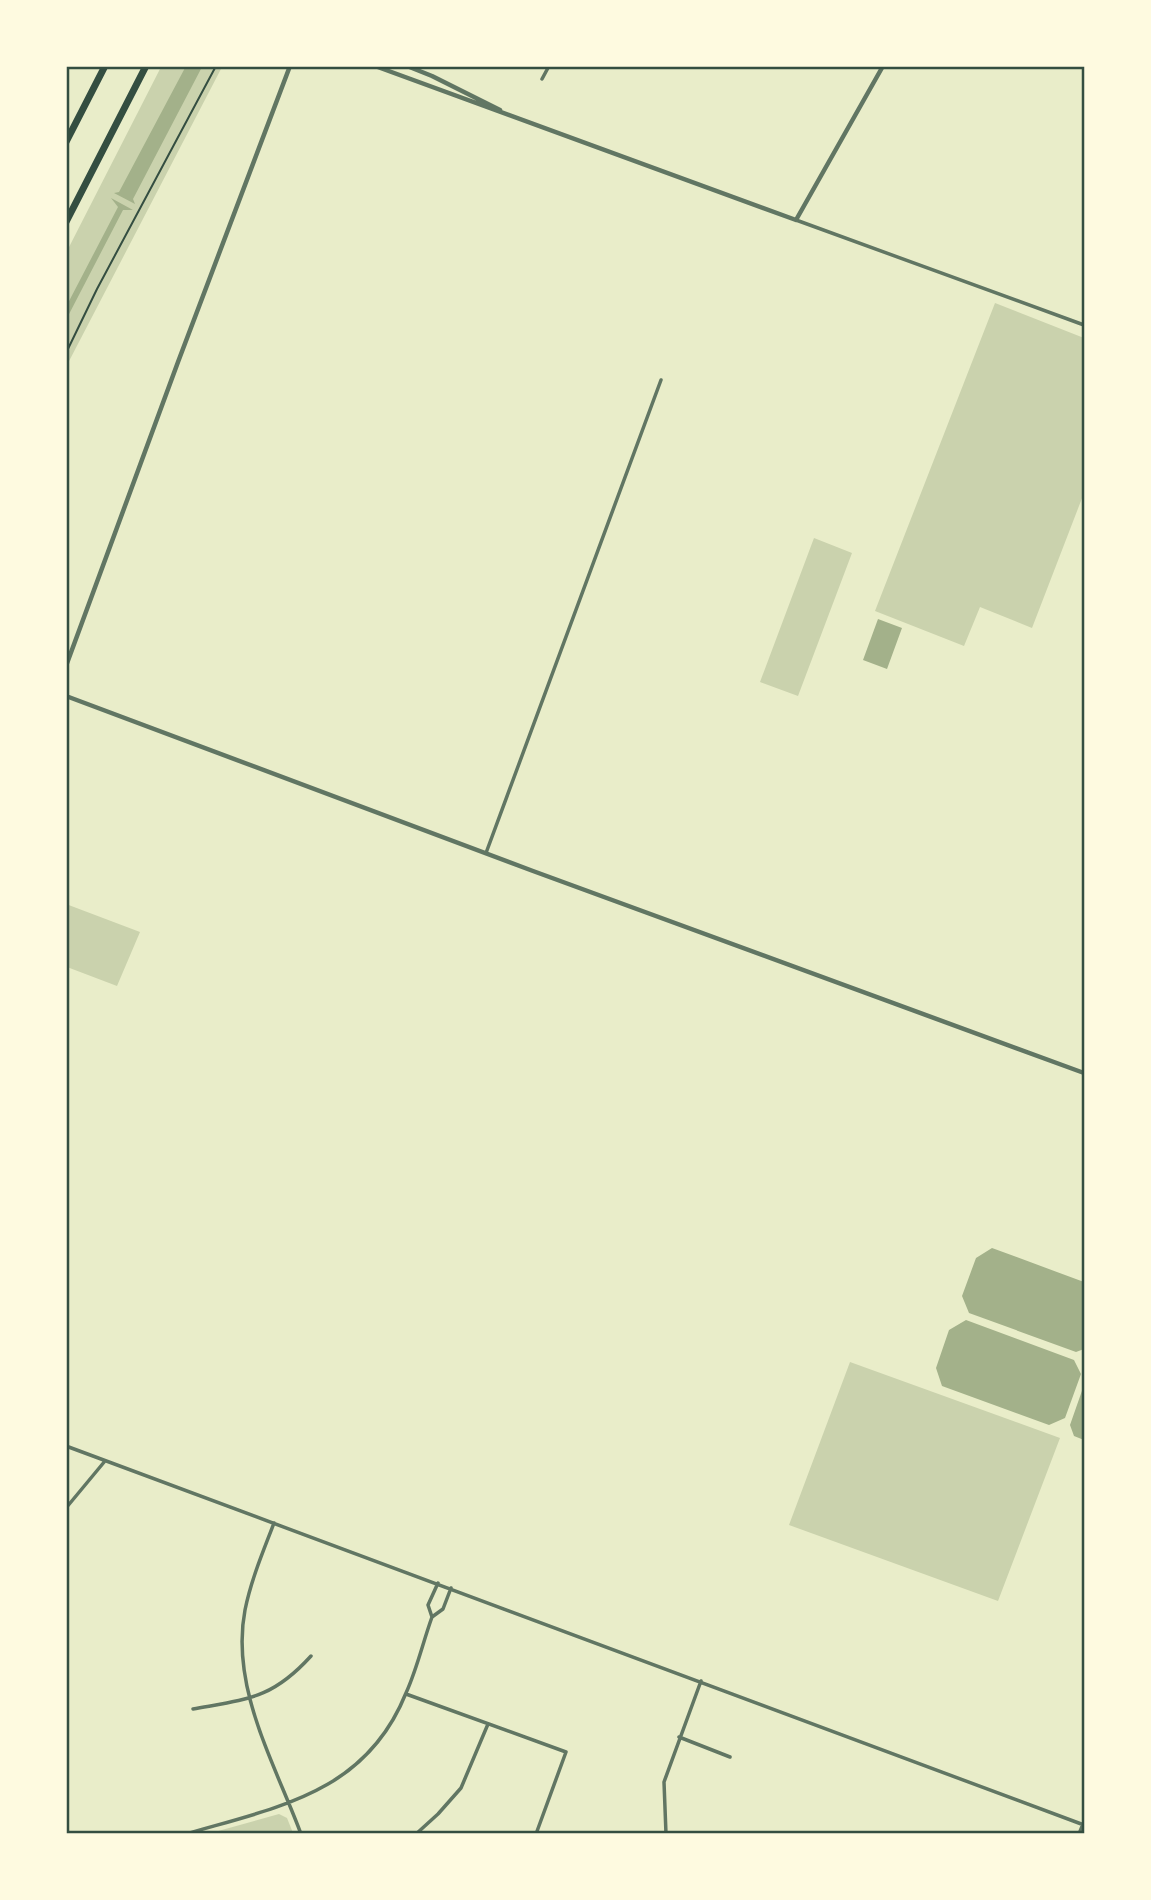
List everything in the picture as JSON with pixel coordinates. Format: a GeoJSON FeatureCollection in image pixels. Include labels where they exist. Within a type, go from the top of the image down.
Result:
{"type":"FeatureCollection","features":[{"type":"Feature","properties":{"kind":"highway"},"geometry":{"type":"LineString","coordinates":[[66,142],[105,66]]}},
{"type":"Feature","properties":{"kind":"highway"},"geometry":{"type":"LineString","coordinates":[[66,222],[146,66]]}},
{"type":"Feature","properties":{"kind":"street"},"geometry":{"type":"LineString","coordinates":[[66,666],[290,66]]}},
{"type":"Feature","properties":{"kind":"street"},"geometry":{"type":"LineString","coordinates":[[375,66],[1084,325]]}},
{"type":"Feature","properties":{"kind":"street"},"geometry":{"type":"LineString","coordinates":[[407,66],[523,122]]}},
{"type":"Feature","properties":{"kind":"street"},"geometry":{"type":"LineString","coordinates":[[542,79],[549,66]]}},
{"type":"Feature","properties":{"kind":"street"},"geometry":{"type":"LineString","coordinates":[[796,220],[883,66]]}},
{"type":"Feature","properties":{"kind":"street"},"geometry":{"type":"LineString","coordinates":[[486,853],[661,380]]}},
{"type":"Feature","properties":{"kind":"street"},"geometry":{"type":"LineString","coordinates":[[66,696],[1084,1073]]}},
{"type":"Feature","properties":{"kind":"street"},"geometry":{"type":"LineString","coordinates":[[66,1446],[1084,1824],[1079,1833]]}},
{"type":"Feature","properties":{"kind":"street"},"geometry":{"type":"LineString","coordinates":[[66,1508],[106,1461]]}},
{"type":"Feature","properties":{"kind":"street"},"geometry":{"type":"LineString","coordinates":[[274,1523],[244,1612],[244,1669],[250,1698],[301,1833]]}},
{"type":"Feature","properties":{"kind":"street"},"geometry":{"type":"LineString","coordinates":[[432,1617],[428,1605],[438,1583]]}},
{"type":"Feature","properties":{"kind":"street"},"geometry":{"type":"LineString","coordinates":[[186,1833],[289,1803],[317,1792],[367,1753],[388,1728],[406,1694],[432,1617],[443,1609],[451,1588]]}},
{"type":"Feature","properties":{"kind":"street"},"geometry":{"type":"LineString","coordinates":[[193,1709],[268,1693],[282,1685],[311,1656]]}},
{"type":"Feature","properties":{"kind":"street"},"geometry":{"type":"LineString","coordinates":[[666,1833],[664,1782],[701,1681]]}},
{"type":"Feature","properties":{"kind":"street"},"geometry":{"type":"LineString","coordinates":[[406,1694],[566,1752],[536,1833]]}},
{"type":"Feature","properties":{"kind":"street"},"geometry":{"type":"LineString","coordinates":[[416,1833],[438,1814],[461,1788],[488,1724]]}},
{"type":"Feature","properties":{"kind":"street"},"geometry":{"type":"LineString","coordinates":[[679,1737],[730,1757]]}},
{"type":"Feature","properties":{"kind":"path"},"geometry":{"type":"LineString","coordinates":[[66,353],[97,289],[216,66]]}},
{"type":"Feature","properties":{"kind":"shaded area"},"geometry":{"type":"Polygon","coordinates":[[[186,66],[202,67],[133,199],[135,204],[114,193],[119,192],[186,66]]]}},
{"type":"Feature","properties":{"kind":"shaded area"},"geometry":{"type":"Polygon","coordinates":[[[161,67],[222,67],[67,365],[67,251],[161,67]]]}},
{"type":"Feature","properties":{"kind":"shaded area"},"geometry":{"type":"Polygon","coordinates":[[[111,198],[133,210],[123,210],[67,318],[67,305],[118,207],[111,198]]]}},
{"type":"Feature","properties":{"kind":"shaded area"},"geometry":{"type":"Polygon","coordinates":[[[995,303],[1084,338],[1084,493],[1032,628],[980,607],[964,646],[875,611],[995,303]]]}},
{"type":"Feature","properties":{"kind":"shaded area"},"geometry":{"type":"Polygon","coordinates":[[[814,538],[852,553],[798,696],[760,682],[814,538]]]}},
{"type":"Feature","properties":{"kind":"shaded area"},"geometry":{"type":"Polygon","coordinates":[[[878,619],[902,628],[887,669],[863,660],[878,619]]]}},
{"type":"Feature","properties":{"kind":"shaded area"},"geometry":{"type":"Polygon","coordinates":[[[66,904],[140,932],[117,986],[67,967],[66,904]]]}},
{"type":"Feature","properties":{"kind":"shaded area"},"geometry":{"type":"Polygon","coordinates":[[[992,1248],[1084,1282],[1084,1349],[1076,1352],[969,1313],[962,1296],[976,1258],[992,1248]]]}},
{"type":"Feature","properties":{"kind":"shaded area"},"geometry":{"type":"Polygon","coordinates":[[[966,1320],[1074,1360],[1081,1374],[1065,1418],[1049,1425],[942,1386],[936,1368],[949,1330],[966,1320]]]}},
{"type":"Feature","properties":{"kind":"shaded area"},"geometry":{"type":"Polygon","coordinates":[[[850,1362],[1060,1438],[998,1601],[789,1525],[850,1362]]]}},
{"type":"Feature","properties":{"kind":"shaded area"},"geometry":{"type":"Polygon","coordinates":[[[1084,1385],[1084,1440],[1074,1436],[1070,1425],[1084,1385]]]}},
{"type":"Feature","properties":{"kind":"shaded area"},"geometry":{"type":"Polygon","coordinates":[[[279,1814],[287,1818],[293,1833],[211,1833],[279,1814]]]}}]}
